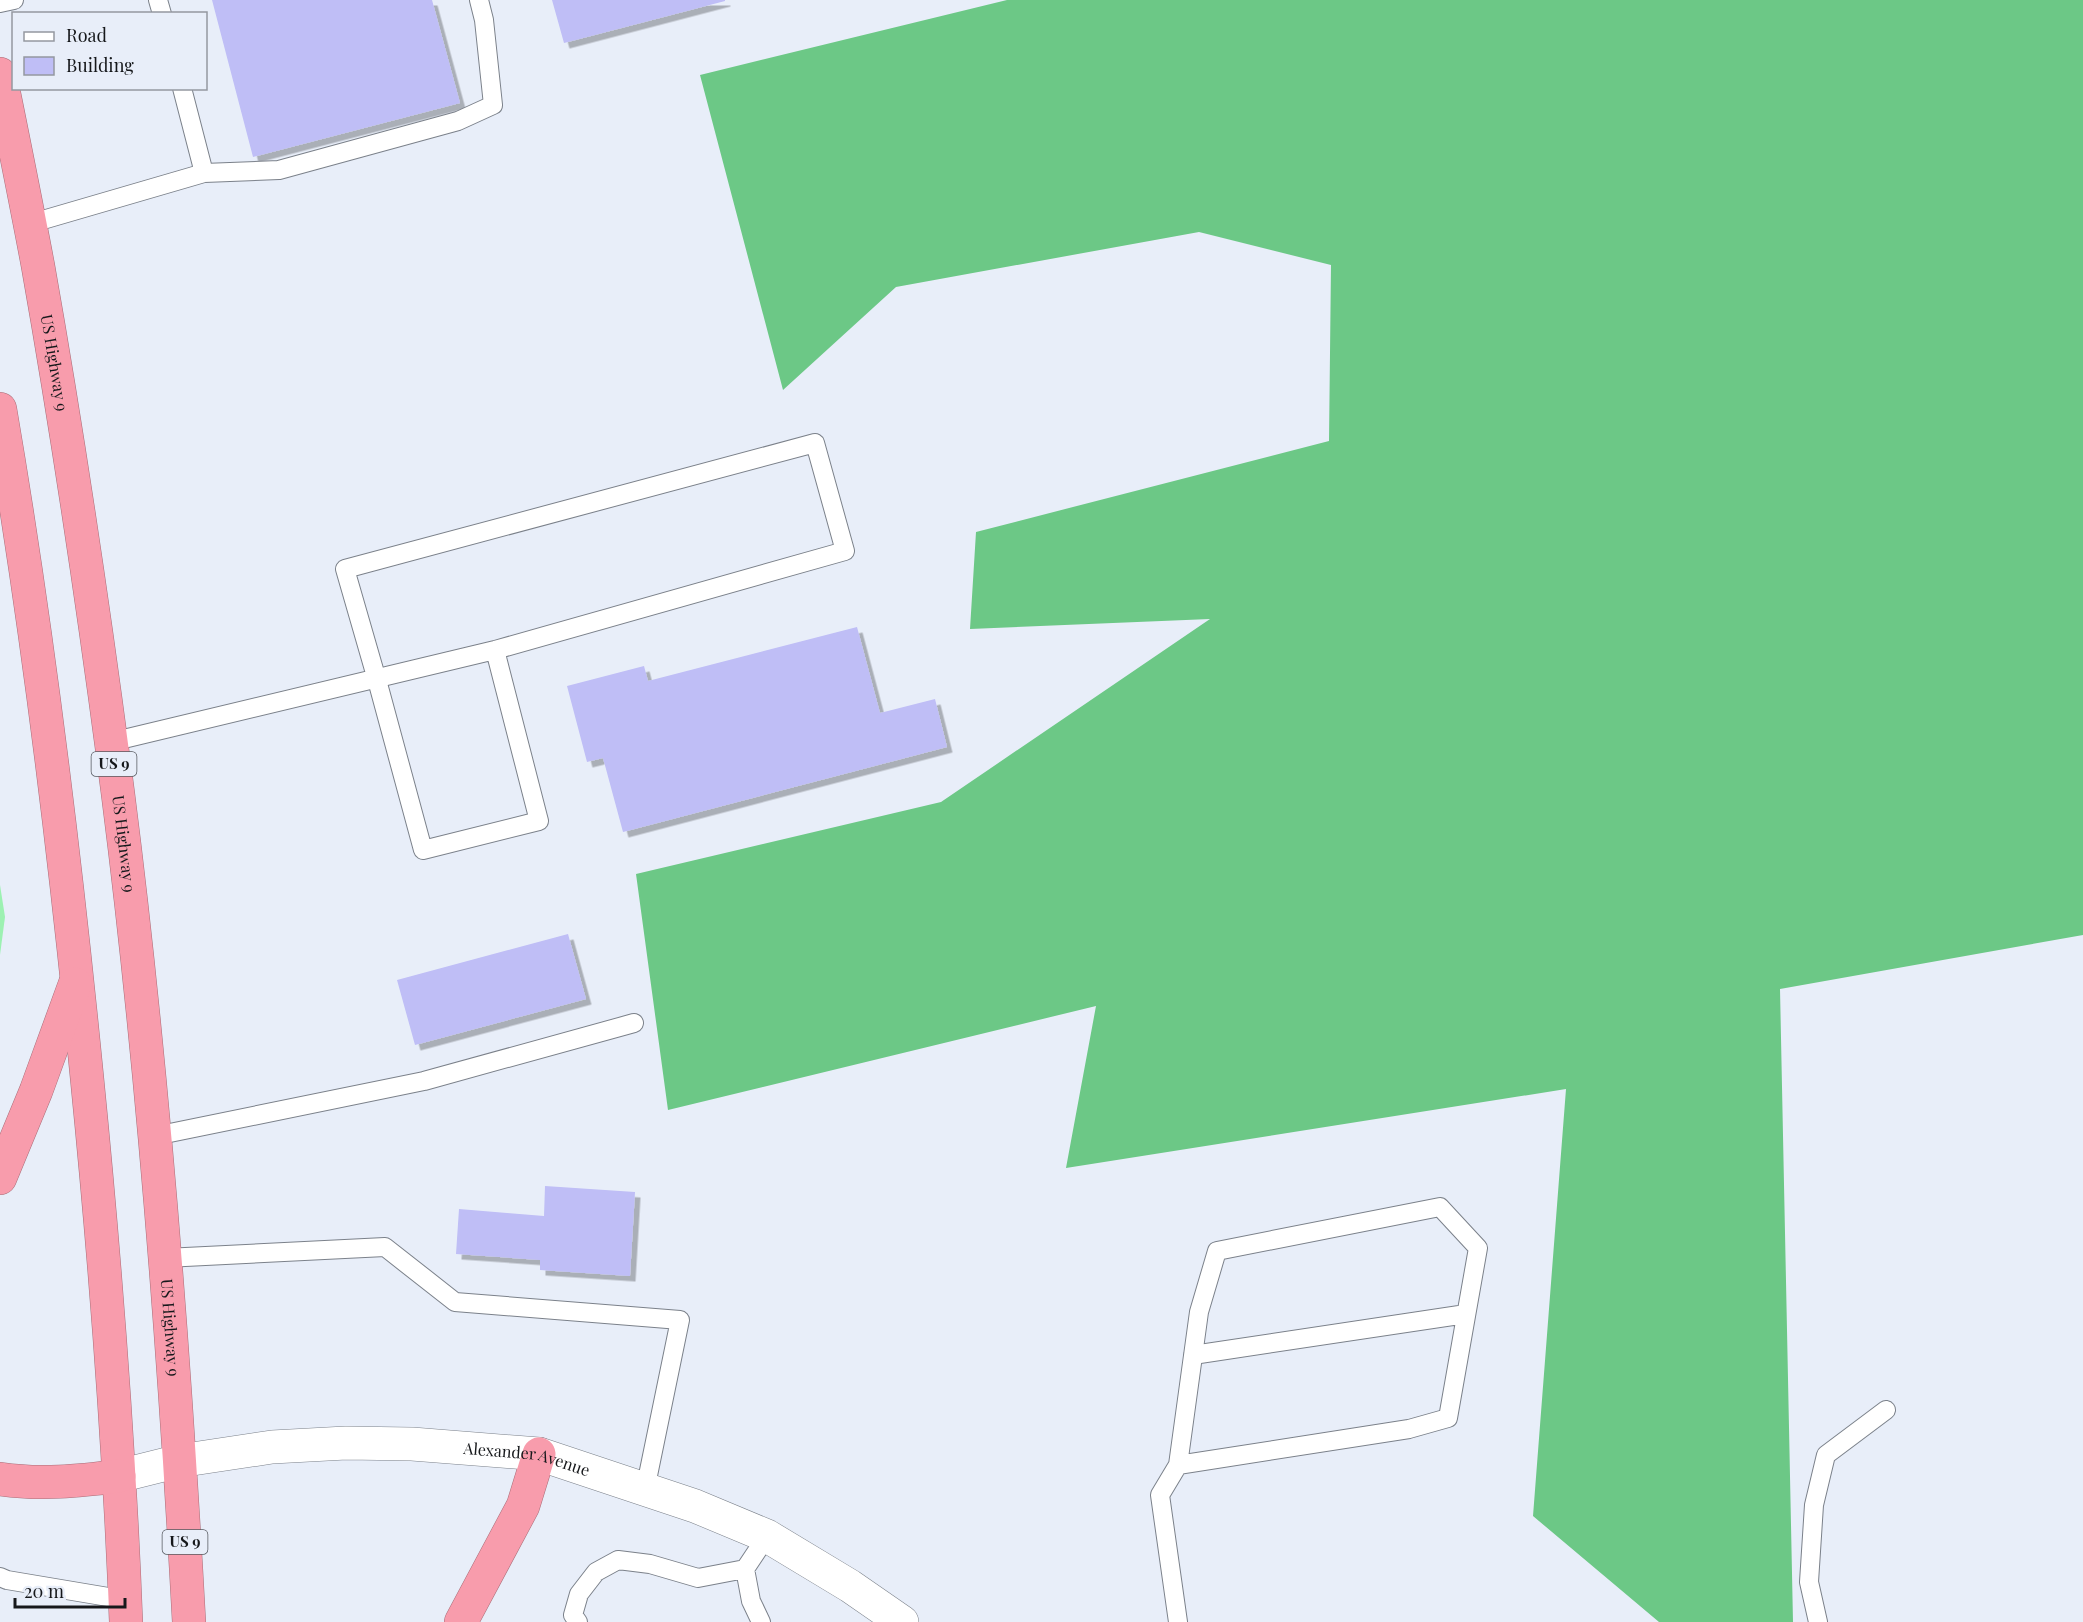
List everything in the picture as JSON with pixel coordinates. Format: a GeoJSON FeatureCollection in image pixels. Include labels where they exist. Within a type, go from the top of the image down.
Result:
{"type":"FeatureCollection","features":[{"type":"Feature","properties":{"kind":"highway","name":"US Highway 9"},"geometry":{"type":"LineString","coordinates":[[0,74],[29,224],[83,541],[111,742],[155,1136],[180,1461],[189,1622]]}},
{"type":"Feature","properties":{"kind":"highway"},"geometry":{"type":"LineString","coordinates":[[0,409],[16,503],[57,793],[77,977],[106,1273],[126,1611]]}},
{"type":"Feature","properties":{"kind":"highway"},"geometry":{"type":"LineString","coordinates":[[0,1178],[36,1091],[77,977]]}},
{"type":"Feature","properties":{"kind":"highway"},"geometry":{"type":"LineString","coordinates":[[460,1622],[523,1506],[539,1454]]}},
{"type":"Feature","properties":{"kind":"highway"},"geometry":{"type":"LineString","coordinates":[[0,1479],[19,1482],[72,1482],[119,1476]]}},
{"type":"Feature","properties":{"kind":"street","name":"Alexander Avenue"},"geometry":{"type":"LineString","coordinates":[[119,1476],[180,1461],[272,1447],[346,1443],[412,1444],[539,1454],[694,1506],[768,1536],[850,1586],[902,1622]]}},
{"type":"Feature","properties":{"kind":"lane"},"geometry":{"type":"LineString","coordinates":[[0,3],[14,0]]}},
{"type":"Feature","properties":{"kind":"lane"},"geometry":{"type":"LineString","coordinates":[[29,224],[204,172],[279,170],[458,121],[494,105],[484,20],[479,0]]}},
{"type":"Feature","properties":{"kind":"lane"},"geometry":{"type":"LineString","coordinates":[[183,90],[204,172]]}},
{"type":"Feature","properties":{"kind":"lane"},"geometry":{"type":"LineString","coordinates":[[111,742],[377,680],[495,651],[845,551],[815,443],[345,569],[377,680],[423,850],[538,821],[495,651]]}},
{"type":"Feature","properties":{"kind":"lane"},"geometry":{"type":"LineString","coordinates":[[155,1136],[424,1081],[634,1023]]}},
{"type":"Feature","properties":{"kind":"lane"},"geometry":{"type":"LineString","coordinates":[[1178,1465],[1409,1429],[1448,1418],[1478,1248],[1440,1207],[1217,1251],[1199,1312],[1178,1465],[1160,1495],[1178,1622]]}},
{"type":"Feature","properties":{"kind":"lane"},"geometry":{"type":"LineString","coordinates":[[165,1258],[385,1247],[455,1302],[680,1320],[645,1490]]}},
{"type":"Feature","properties":{"kind":"lane"},"geometry":{"type":"LineString","coordinates":[[1193,1355],[1466,1314]]}},
{"type":"Feature","properties":{"kind":"lane"},"geometry":{"type":"LineString","coordinates":[[1818,1622],[1809,1582],[1814,1505],[1826,1455],[1886,1410]]}},
{"type":"Feature","properties":{"kind":"lane"},"geometry":{"type":"LineString","coordinates":[[578,1622],[573,1615],[579,1594],[596,1572],[618,1560],[650,1564],[698,1578],[745,1569],[768,1536]]}},
{"type":"Feature","properties":{"kind":"lane"},"geometry":{"type":"LineString","coordinates":[[745,1569],[751,1601],[761,1622]]}},
{"type":"Feature","properties":{"kind":"lane"},"geometry":{"type":"LineString","coordinates":[[0,1577],[126,1611]]}},
{"type":"Feature","properties":{"kind":"green space"},"geometry":{"type":"Polygon","coordinates":[[[1007,0],[2083,0],[2083,935],[1780,989],[1793,1622],[1659,1622],[1533,1516],[1566,1089],[1066,1168],[1096,1006],[668,1110],[636,874],[941,802],[1210,619],[970,629],[976,532],[1329,441],[1331,265],[1199,232],[896,287],[783,390],[700,75],[1007,0]]]}},
{"type":"Feature","properties":{"kind":"green space"},"geometry":{"type":"Polygon","coordinates":[[[0,885],[5,917],[0,955],[0,885]]]}},
{"type":"Feature","properties":{"kind":"building"},"geometry":{"type":"Polygon","coordinates":[[[212,0],[432,0],[460,103],[253,157],[212,0]]]}},
{"type":"Feature","properties":{"kind":"building"},"geometry":{"type":"Polygon","coordinates":[[[552,0],[725,0],[725,1],[564,43],[552,0]]]}},
{"type":"Feature","properties":{"kind":"building"},"geometry":{"type":"Polygon","coordinates":[[[857,627],[880,713],[935,699],[947,747],[623,832],[603,758],[587,762],[567,686],[644,666],[648,681],[857,627]]]}},
{"type":"Feature","properties":{"kind":"building"},"geometry":{"type":"Polygon","coordinates":[[[568,934],[586,999],[415,1045],[397,980],[568,934]]]}},
{"type":"Feature","properties":{"kind":"building"},"geometry":{"type":"Polygon","coordinates":[[[545,1186],[635,1192],[630,1276],[540,1270],[540,1260],[456,1254],[459,1209],[544,1216],[545,1186]]]}}]}
